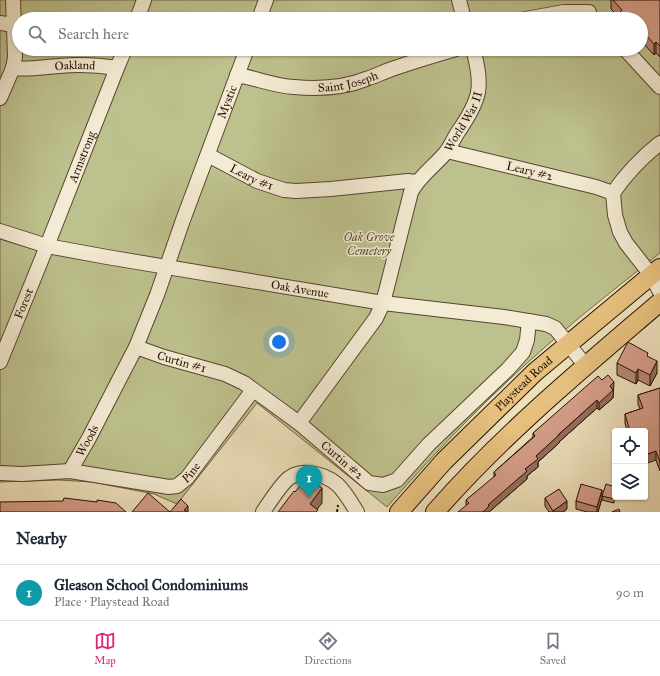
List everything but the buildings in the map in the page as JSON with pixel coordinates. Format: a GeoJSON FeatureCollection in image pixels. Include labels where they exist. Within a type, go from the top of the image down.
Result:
{"type":"FeatureCollection","features":[{"type":"Feature","properties":{"kind":"main road","name":"Playstead Road"},"geometry":{"type":"LineString","coordinates":[[399,512],[444,461],[535,372],[656,272]]}},
{"type":"Feature","properties":{"kind":"main road"},"geometry":{"type":"LineString","coordinates":[[435,512],[502,441],[534,410],[660,302]]}},
{"type":"Feature","properties":{"kind":"street"},"geometry":{"type":"LineString","coordinates":[[13,0],[13,12]]}},
{"type":"Feature","properties":{"kind":"street"},"geometry":{"type":"LineString","coordinates":[[140,12],[144,0]]}},
{"type":"Feature","properties":{"kind":"street"},"geometry":{"type":"LineString","coordinates":[[262,12],[266,0]]}},
{"type":"Feature","properties":{"kind":"street"},"geometry":{"type":"LineString","coordinates":[[459,0],[462,12]]}},
{"type":"Feature","properties":{"kind":"street"},"geometry":{"type":"LineString","coordinates":[[574,0],[588,12]]}},
{"type":"Feature","properties":{"kind":"street"},"geometry":{"type":"LineString","coordinates":[[0,23],[12,25]]}},
{"type":"Feature","properties":{"kind":"street"},"geometry":{"type":"LineString","coordinates":[[0,98],[13,68],[15,56]]}},
{"type":"Feature","properties":{"kind":"street"},"geometry":{"type":"LineString","coordinates":[[117,68],[122,56]]}},
{"type":"Feature","properties":{"kind":"street","name":"Mystic"},"geometry":{"type":"LineString","coordinates":[[208,155],[244,56]]}},
{"type":"Feature","properties":{"kind":"street","name":"Saint Joseph"},"geometry":{"type":"LineString","coordinates":[[237,74],[293,87],[318,88],[343,85],[365,80],[432,56]]}},
{"type":"Feature","properties":{"kind":"street","name":"World War II"},"geometry":{"type":"LineString","coordinates":[[416,182],[447,151],[469,116],[476,100],[480,82],[475,56]]}},
{"type":"Feature","properties":{"kind":"street"},"geometry":{"type":"LineString","coordinates":[[631,56],[660,87]]}},
{"type":"Feature","properties":{"kind":"street","name":"Oakland"},"geometry":{"type":"LineString","coordinates":[[13,68],[27,70],[60,66],[97,65],[117,68]]}},
{"type":"Feature","properties":{"kind":"street","name":"Armstrong"},"geometry":{"type":"LineString","coordinates":[[47,246],[117,68]]}},
{"type":"Feature","properties":{"kind":"street"},"geometry":{"type":"LineString","coordinates":[[660,143],[642,157],[623,178],[613,193],[615,215],[620,232],[626,243],[656,272],[660,292]]}},
{"type":"Feature","properties":{"kind":"street","name":"Leary #2"},"geometry":{"type":"LineString","coordinates":[[447,151],[596,187],[613,193]]}},
{"type":"Feature","properties":{"kind":"street"},"geometry":{"type":"LineString","coordinates":[[136,347],[208,155]]}},
{"type":"Feature","properties":{"kind":"street","name":"Leary #1"},"geometry":{"type":"LineString","coordinates":[[208,155],[257,181],[284,190],[296,191],[331,189],[416,182]]}},
{"type":"Feature","properties":{"kind":"street"},"geometry":{"type":"LineString","coordinates":[[299,423],[376,318],[383,303],[411,192],[416,182]]}},
{"type":"Feature","properties":{"kind":"street","name":"Oak Avenue"},"geometry":{"type":"LineString","coordinates":[[0,231],[47,246],[166,267],[383,303],[546,324],[555,328],[586,366]]}},
{"type":"Feature","properties":{"kind":"street","name":"Forest"},"geometry":{"type":"LineString","coordinates":[[0,362],[47,246]]}},
{"type":"Feature","properties":{"kind":"street","name":"Curtin #2"},"geometry":{"type":"LineString","coordinates":[[299,423],[369,482],[382,485],[397,480],[430,444],[508,369],[523,352],[527,340],[529,321]]}},
{"type":"Feature","properties":{"kind":"street","name":"Curtin #1"},"geometry":{"type":"LineString","coordinates":[[136,347],[164,357],[225,374],[244,383],[299,423]]}},
{"type":"Feature","properties":{"kind":"street","name":"Woods"},"geometry":{"type":"LineString","coordinates":[[70,471],[89,438],[136,347]]}},
{"type":"Feature","properties":{"kind":"street","name":"Pine"},"geometry":{"type":"LineString","coordinates":[[70,471],[175,487],[187,478],[253,390]]}},
{"type":"Feature","properties":{"kind":"street"},"geometry":{"type":"LineString","coordinates":[[0,474],[70,471]]}},
{"type":"Feature","properties":{"kind":"street"},"geometry":{"type":"LineString","coordinates":[[263,512],[289,478],[297,474],[305,473],[331,479],[347,496],[357,512]]}},
{"type":"Feature","properties":{"kind":"green space","name":"Oak Grove Cemetery"},"geometry":{"type":"Polygon","coordinates":[[[0,0],[660,0],[660,253],[579,318],[530,360],[426,463],[387,507],[257,403],[177,504],[154,494],[92,482],[59,480],[0,482],[0,0]]]}},
{"type":"Feature","properties":{"kind":"place","name":"Gleason School Condominiums"},"geometry":{"type":"Point","coordinates":[309,498]}}]}
